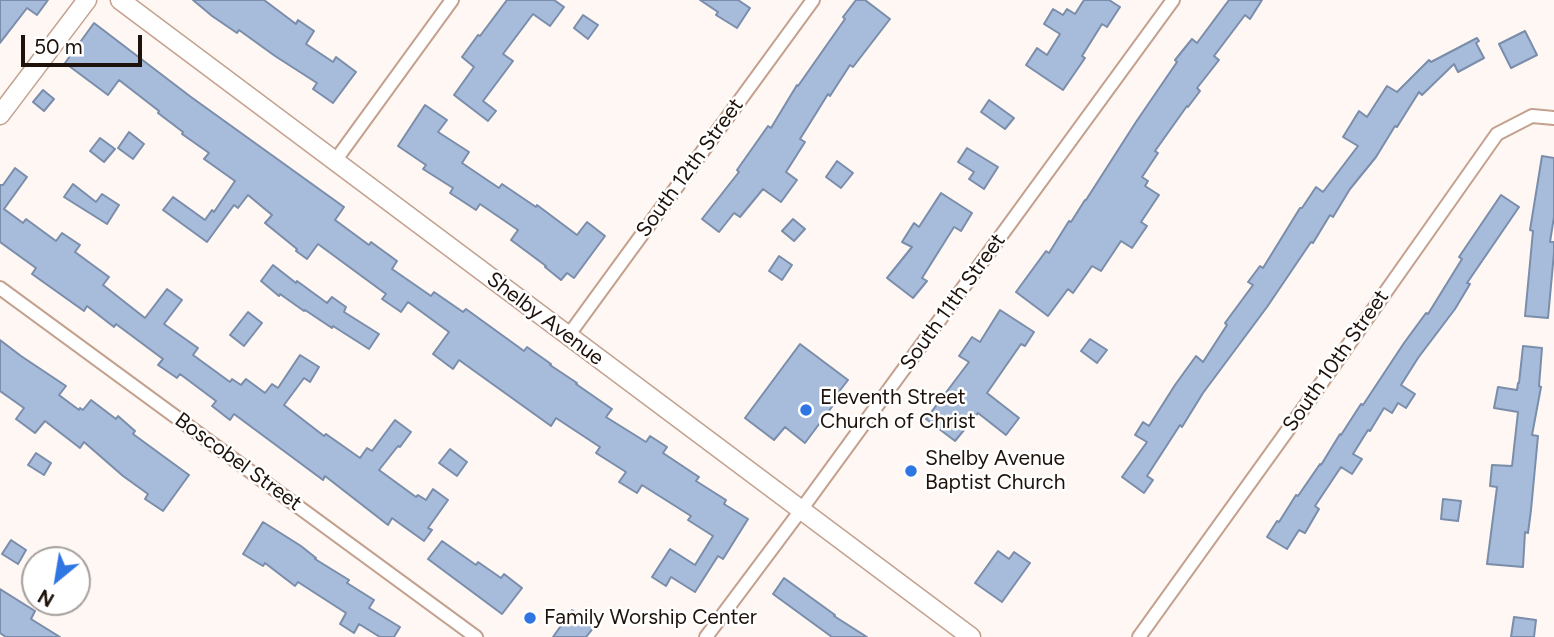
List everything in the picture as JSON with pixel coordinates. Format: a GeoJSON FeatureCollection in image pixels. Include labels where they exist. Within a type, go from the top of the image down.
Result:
{"type":"FeatureCollection","features":[{"type":"Feature","properties":{"kind":"street"},"geometry":{"type":"LineString","coordinates":[[0,115],[87,0]]}},
{"type":"Feature","properties":{"kind":"street","name":"Shelby Avenue"},"geometry":{"type":"LineString","coordinates":[[120,0],[971,637]]}},
{"type":"Feature","properties":{"kind":"street"},"geometry":{"type":"LineString","coordinates":[[335,161],[452,0]]}},
{"type":"Feature","properties":{"kind":"street","name":"South 12th Street"},"geometry":{"type":"LineString","coordinates":[[568,336],[813,0]]}},
{"type":"Feature","properties":{"kind":"street","name":"South 11th Street"},"geometry":{"type":"LineString","coordinates":[[706,637],[1172,0]]}},
{"type":"Feature","properties":{"kind":"street","name":"South 10th Street"},"geometry":{"type":"LineString","coordinates":[[1139,637],[1497,134],[1532,116],[1554,118]]}},
{"type":"Feature","properties":{"kind":"street","name":"Boscobel Street"},"geometry":{"type":"LineString","coordinates":[[0,288],[476,637]]}},
{"type":"Feature","properties":{"kind":"building"},"geometry":{"type":"Polygon","coordinates":[[[0,0],[48,0],[37,15],[27,8],[0,43],[0,0]]]}},
{"type":"Feature","properties":{"kind":"building"},"geometry":{"type":"Polygon","coordinates":[[[193,0],[264,0],[296,24],[298,20],[314,31],[306,44],[333,62],[336,57],[356,72],[333,103],[313,89],[317,83],[239,30],[237,33],[193,0]]]}},
{"type":"Feature","properties":{"kind":"building"},"geometry":{"type":"Polygon","coordinates":[[[507,0],[554,0],[564,7],[550,26],[533,14],[503,54],[513,61],[483,101],[496,111],[488,121],[454,95],[474,67],[462,57],[507,0]]]}},
{"type":"Feature","properties":{"kind":"building"},"geometry":{"type":"Polygon","coordinates":[[[700,0],[738,0],[750,8],[737,28],[716,15],[718,12],[700,0]]]}},
{"type":"Feature","properties":{"kind":"building"},"geometry":{"type":"Polygon","coordinates":[[[856,0],[865,0],[890,19],[853,67],[850,65],[830,96],[828,94],[800,139],[805,142],[786,172],[797,180],[781,202],[763,189],[740,217],[734,213],[719,232],[702,219],[739,172],[737,170],[768,126],[771,128],[797,85],[856,0]]]}},
{"type":"Feature","properties":{"kind":"building"},"geometry":{"type":"Polygon","coordinates":[[[1084,0],[1109,0],[1120,7],[1107,27],[1102,24],[1082,56],[1085,58],[1063,90],[1026,65],[1037,48],[1047,55],[1060,34],[1044,24],[1053,9],[1063,15],[1067,9],[1075,14],[1084,0]]]}},
{"type":"Feature","properties":{"kind":"building"},"geometry":{"type":"Polygon","coordinates":[[[1229,0],[1262,0],[1250,19],[1245,15],[1214,56],[1219,60],[1197,88],[1200,91],[1155,151],[1158,153],[1142,177],[1148,181],[1145,186],[1159,195],[1141,222],[1147,226],[1132,248],[1121,241],[1101,271],[1092,266],[1073,293],[1068,289],[1048,316],[1016,292],[1046,251],[1049,253],[1069,221],[1071,222],[1177,62],[1175,60],[1192,39],[1197,43],[1229,0]]]}},
{"type":"Feature","properties":{"kind":"building"},"geometry":{"type":"Polygon","coordinates":[[[583,15],[598,25],[588,39],[574,28],[583,15]]]}},
{"type":"Feature","properties":{"kind":"building"},"geometry":{"type":"Polygon","coordinates":[[[94,23],[191,97],[344,207],[335,220],[397,261],[392,269],[431,296],[434,292],[463,312],[466,309],[524,351],[527,347],[612,409],[606,417],[646,442],[650,436],[667,447],[663,453],[699,477],[696,481],[726,500],[724,504],[748,519],[723,559],[718,556],[695,592],[671,577],[666,586],[652,577],[670,549],[695,565],[713,536],[688,520],[691,516],[642,485],[637,493],[619,482],[626,472],[596,453],[600,447],[556,418],[551,426],[459,360],[453,369],[433,354],[449,332],[408,302],[401,312],[382,299],[386,294],[318,244],[307,259],[265,223],[272,215],[248,195],[238,208],[234,205],[207,242],[163,210],[173,197],[205,220],[212,210],[214,212],[235,181],[204,159],[209,153],[182,134],[183,132],[158,113],[159,111],[119,80],[108,95],[65,63],[94,23]]]}},
{"type":"Feature","properties":{"kind":"building"},"geometry":{"type":"Polygon","coordinates":[[[1525,31],[1537,55],[1511,68],[1499,44],[1525,31]]]}},
{"type":"Feature","properties":{"kind":"building"},"geometry":{"type":"Polygon","coordinates":[[[1477,38],[1479,41],[1476,43],[1484,58],[1458,72],[1454,64],[1422,95],[1419,92],[1333,217],[1330,215],[1313,243],[1311,242],[1203,393],[1182,427],[1180,425],[1147,476],[1153,480],[1144,493],[1122,477],[1147,442],[1135,435],[1143,422],[1149,426],[1196,356],[1203,362],[1227,325],[1225,323],[1253,285],[1248,282],[1260,266],[1263,268],[1300,208],[1316,187],[1323,192],[1358,146],[1343,137],[1359,111],[1367,117],[1387,86],[1397,92],[1429,60],[1431,62],[1477,38]]]}},
{"type":"Feature","properties":{"kind":"building"},"geometry":{"type":"Polygon","coordinates":[[[43,90],[54,99],[44,111],[33,102],[43,90]]]}},
{"type":"Feature","properties":{"kind":"building"},"geometry":{"type":"Polygon","coordinates":[[[989,100],[1014,118],[1005,129],[981,112],[989,100]]]}},
{"type":"Feature","properties":{"kind":"building"},"geometry":{"type":"Polygon","coordinates":[[[425,105],[447,120],[438,132],[469,152],[462,163],[499,188],[502,184],[536,207],[537,205],[577,235],[587,222],[605,236],[574,278],[567,273],[561,280],[511,240],[518,230],[480,204],[476,210],[450,193],[453,188],[423,169],[426,165],[398,146],[425,105]]]}},
{"type":"Feature","properties":{"kind":"building"},"geometry":{"type":"Polygon","coordinates":[[[129,132],[144,144],[133,159],[118,148],[129,132]]]}},
{"type":"Feature","properties":{"kind":"building"},"geometry":{"type":"Polygon","coordinates":[[[100,138],[115,149],[104,162],[90,151],[100,138]]]}},
{"type":"Feature","properties":{"kind":"building"},"geometry":{"type":"Polygon","coordinates":[[[967,148],[998,167],[984,189],[969,179],[974,172],[958,162],[967,148]]]}},
{"type":"Feature","properties":{"kind":"building"},"geometry":{"type":"Polygon","coordinates":[[[1542,156],[1554,158],[1554,217],[1550,242],[1554,242],[1554,253],[1548,318],[1525,316],[1533,231],[1530,230],[1542,156]]]}},
{"type":"Feature","properties":{"kind":"building"},"geometry":{"type":"Polygon","coordinates":[[[837,161],[853,173],[841,188],[826,177],[837,161]]]}},
{"type":"Feature","properties":{"kind":"building"},"geometry":{"type":"Polygon","coordinates":[[[15,168],[27,177],[4,209],[23,223],[26,219],[56,241],[62,233],[80,245],[75,252],[109,277],[103,285],[145,318],[167,289],[182,300],[164,324],[198,348],[193,355],[230,382],[232,379],[241,385],[246,379],[265,393],[272,384],[278,388],[300,355],[319,367],[310,382],[304,378],[284,405],[324,436],[326,434],[360,458],[367,448],[372,451],[395,420],[411,432],[379,470],[416,497],[418,495],[426,500],[433,489],[448,500],[428,528],[432,530],[424,541],[392,518],[388,525],[325,476],[323,480],[234,414],[230,420],[212,406],[216,401],[180,374],[177,378],[158,365],[163,359],[116,324],[114,327],[87,306],[84,311],[32,274],[36,268],[0,242],[0,185],[3,185],[15,168]]]}},
{"type":"Feature","properties":{"kind":"building"},"geometry":{"type":"Polygon","coordinates":[[[73,184],[96,202],[102,194],[119,205],[107,224],[64,197],[73,184]]]}},
{"type":"Feature","properties":{"kind":"building"},"geometry":{"type":"Polygon","coordinates":[[[941,193],[972,213],[961,231],[954,227],[922,278],[927,281],[913,298],[887,278],[912,247],[902,242],[914,223],[919,227],[941,193]]]}},
{"type":"Feature","properties":{"kind":"building"},"geometry":{"type":"Polygon","coordinates":[[[1501,195],[1519,207],[1467,283],[1470,284],[1455,309],[1401,385],[1415,394],[1406,408],[1398,403],[1392,413],[1384,408],[1353,454],[1362,459],[1352,474],[1341,467],[1315,506],[1319,509],[1305,533],[1299,530],[1287,549],[1267,537],[1321,465],[1404,343],[1426,313],[1428,314],[1462,259],[1459,257],[1501,195]]]}},
{"type":"Feature","properties":{"kind":"building"},"geometry":{"type":"Polygon","coordinates":[[[793,219],[805,229],[794,241],[782,231],[793,219]]]}},
{"type":"Feature","properties":{"kind":"building"},"geometry":{"type":"Polygon","coordinates":[[[779,256],[792,265],[782,280],[769,271],[779,256]]]}},
{"type":"Feature","properties":{"kind":"building"},"geometry":{"type":"Polygon","coordinates":[[[273,265],[327,303],[332,297],[346,307],[344,312],[379,334],[369,349],[280,294],[279,296],[261,281],[273,265]]]}},
{"type":"Feature","properties":{"kind":"building"},"geometry":{"type":"Polygon","coordinates":[[[1000,310],[1034,332],[1025,346],[1021,344],[987,393],[1019,418],[1006,435],[978,413],[955,441],[926,419],[969,362],[959,356],[972,337],[980,342],[1000,310]]]}},
{"type":"Feature","properties":{"kind":"building"},"geometry":{"type":"Polygon","coordinates":[[[248,312],[262,323],[244,346],[230,335],[248,312]]]}},
{"type":"Feature","properties":{"kind":"building"},"geometry":{"type":"Polygon","coordinates":[[[1090,339],[1107,350],[1097,363],[1081,351],[1090,339]]]}},
{"type":"Feature","properties":{"kind":"building"},"geometry":{"type":"Polygon","coordinates":[[[0,340],[66,386],[59,395],[79,410],[83,410],[91,400],[116,419],[118,416],[135,431],[133,434],[189,475],[163,511],[145,499],[148,494],[84,442],[80,448],[45,421],[35,433],[16,419],[24,408],[0,391],[0,340]]]}},
{"type":"Feature","properties":{"kind":"building"},"geometry":{"type":"Polygon","coordinates":[[[800,344],[848,380],[805,443],[785,427],[774,440],[745,418],[800,344]]]}},
{"type":"Feature","properties":{"kind":"building"},"geometry":{"type":"Polygon","coordinates":[[[1523,346],[1542,348],[1541,387],[1532,435],[1538,436],[1523,567],[1487,564],[1497,487],[1490,486],[1492,465],[1512,466],[1518,412],[1494,408],[1498,387],[1517,390],[1523,346]]]}},
{"type":"Feature","properties":{"kind":"building"},"geometry":{"type":"Polygon","coordinates":[[[450,449],[467,462],[457,476],[439,463],[450,449]]]}},
{"type":"Feature","properties":{"kind":"building"},"geometry":{"type":"Polygon","coordinates":[[[36,453],[51,463],[44,475],[28,465],[36,453]]]}},
{"type":"Feature","properties":{"kind":"building"},"geometry":{"type":"Polygon","coordinates":[[[1443,499],[1461,501],[1458,521],[1441,519],[1443,499]]]}},
{"type":"Feature","properties":{"kind":"building"},"geometry":{"type":"Polygon","coordinates":[[[263,522],[301,546],[315,559],[349,580],[347,583],[374,600],[369,608],[400,627],[394,637],[380,637],[359,624],[354,633],[340,624],[346,613],[298,582],[295,586],[265,563],[263,566],[243,554],[263,522]]]}},
{"type":"Feature","properties":{"kind":"building"},"geometry":{"type":"Polygon","coordinates":[[[11,540],[21,547],[18,564],[2,554],[11,540]]]}},
{"type":"Feature","properties":{"kind":"building"},"geometry":{"type":"Polygon","coordinates":[[[442,541],[476,565],[478,562],[501,578],[504,574],[522,588],[502,614],[428,559],[442,541]]]}},
{"type":"Feature","properties":{"kind":"building"},"geometry":{"type":"Polygon","coordinates":[[[998,551],[1009,559],[1014,552],[1030,563],[1002,602],[975,583],[998,551]]]}},
{"type":"Feature","properties":{"kind":"building"},"geometry":{"type":"Polygon","coordinates":[[[784,578],[867,637],[832,637],[773,594],[784,578]]]}},
{"type":"Feature","properties":{"kind":"building"},"geometry":{"type":"Polygon","coordinates":[[[0,589],[21,602],[21,616],[32,616],[31,619],[60,637],[6,637],[0,633],[0,589]]]}},
{"type":"Feature","properties":{"kind":"building"},"geometry":{"type":"Polygon","coordinates":[[[572,610],[594,627],[586,637],[553,637],[572,610]]]}},
{"type":"Feature","properties":{"kind":"building"},"geometry":{"type":"Polygon","coordinates":[[[1514,617],[1536,620],[1534,637],[1511,637],[1514,617]]]}},
{"type":"Feature","properties":{"kind":"place","name":"Eleventh Street Church of Christ"},"geometry":{"type":"Point","coordinates":[806,410]}},
{"type":"Feature","properties":{"kind":"place","name":"Shelby Avenue Baptist Church"},"geometry":{"type":"Point","coordinates":[911,471]}},
{"type":"Feature","properties":{"kind":"place","name":"Family Worship Center"},"geometry":{"type":"Point","coordinates":[530,618]}}]}
